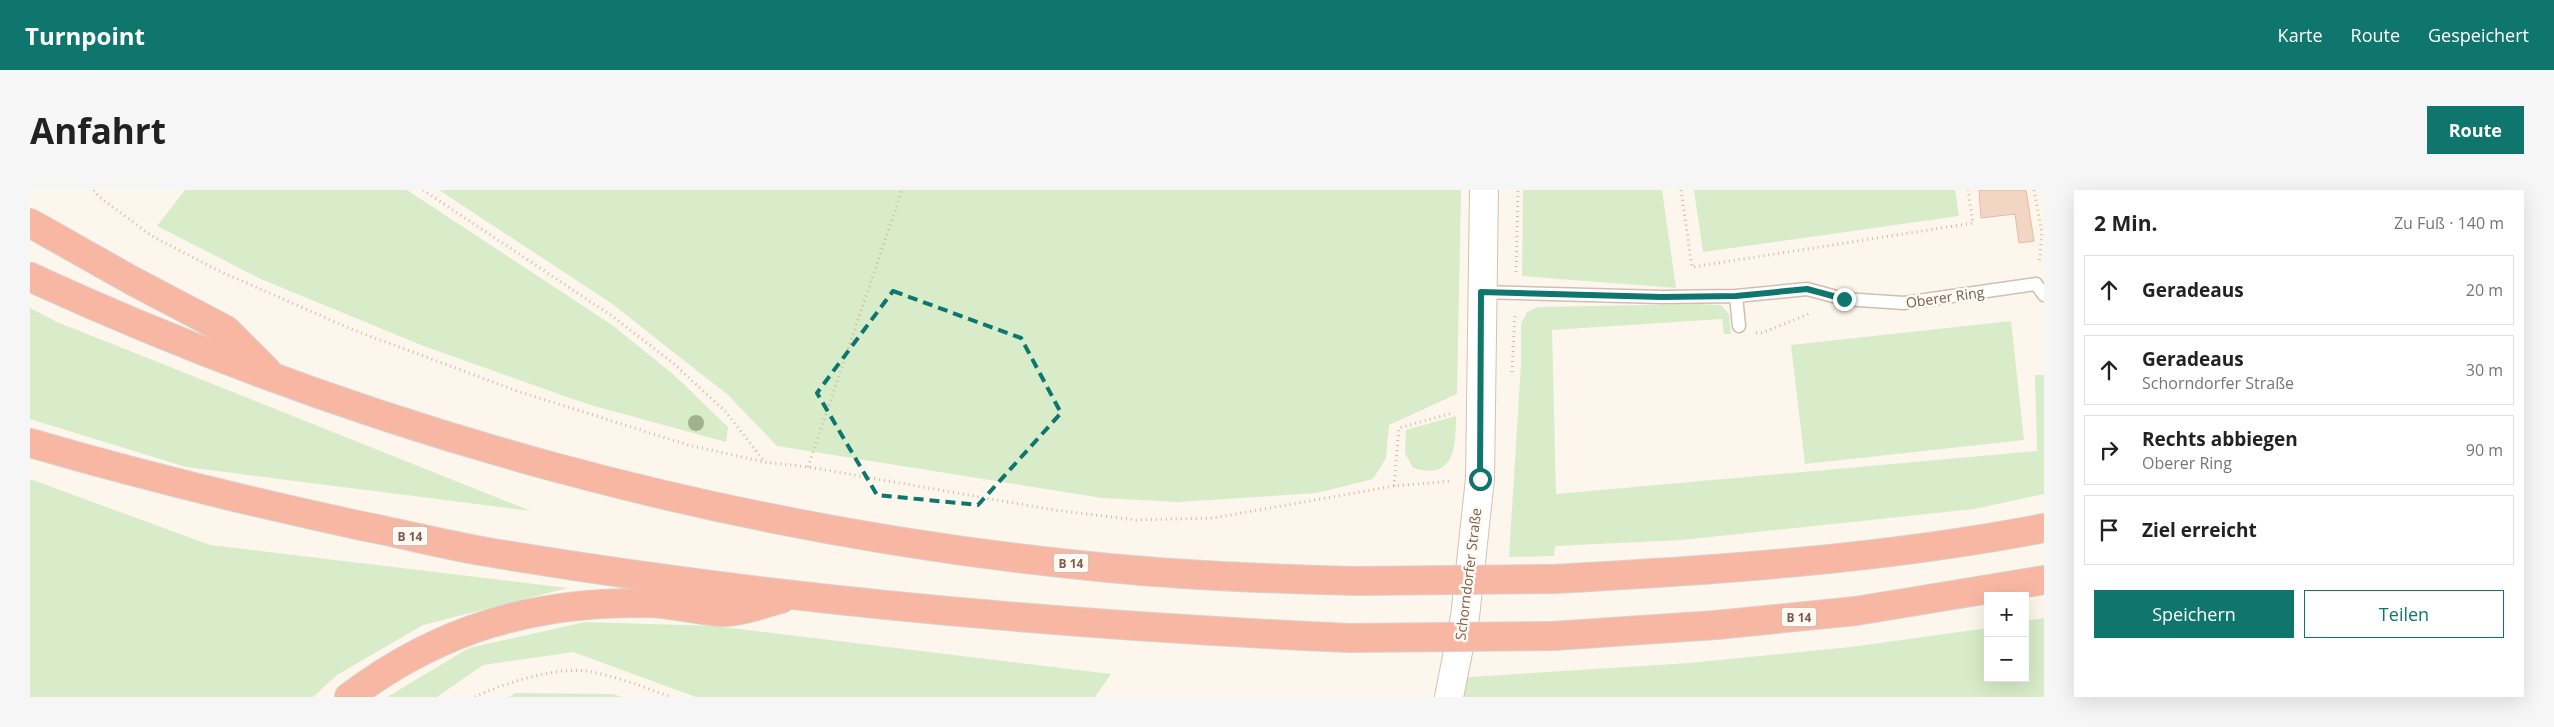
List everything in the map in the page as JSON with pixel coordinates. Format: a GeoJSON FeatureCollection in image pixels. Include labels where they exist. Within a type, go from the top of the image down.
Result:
{"type":"FeatureCollection","features":[{"type":"Feature","properties":{"kind":"highway"},"geometry":{"type":"LineString","coordinates":[[30,223],[131,280],[226,330],[274,378]]}},
{"type":"Feature","properties":{"kind":"highway","name":"B 14"},"geometry":{"type":"LineString","coordinates":[[30,277],[107,312],[274,378],[474,444],[640,489],[788,521],[910,542],[1107,568],[1245,578],[1356,581],[1554,579],[1709,571],[1846,558],[2044,528]]}},
{"type":"Feature","properties":{"kind":"highway","name":"B 14"},"geometry":{"type":"LineString","coordinates":[[30,443],[157,479],[485,552],[796,595],[1010,617],[1246,634],[1348,638],[1553,636],[1716,625],[1856,611],[2044,580]]}},
{"type":"Feature","properties":{"kind":"highway"},"geometry":{"type":"LineString","coordinates":[[349,697],[380,673],[428,647],[483,624],[536,611],[586,604],[648,603],[724,613],[796,595]]}},
{"type":"Feature","properties":{"kind":"main road"},"geometry":{"type":"LineString","coordinates":[[1481,406],[1481,292],[1484,190]]}},
{"type":"Feature","properties":{"kind":"main road","name":"Schorndorfer Straße"},"geometry":{"type":"LineString","coordinates":[[1449,697],[1465,617],[1480,479],[1481,406]]}},
{"type":"Feature","properties":{"kind":"lane","name":"Oberer Ring"},"geometry":{"type":"LineString","coordinates":[[1481,292],[1662,297],[1736,296],[1807,289],[1844,299],[1904,303],[2036,284]]}},
{"type":"Feature","properties":{"kind":"lane"},"geometry":{"type":"LineString","coordinates":[[2036,284],[2044,295]]}},
{"type":"Feature","properties":{"kind":"lane"},"geometry":{"type":"LineString","coordinates":[[1736,296],[1743,330]]}},
{"type":"Feature","properties":{"kind":"path"},"geometry":{"type":"LineString","coordinates":[[94,190],[98,196],[152,236],[217,270],[351,329],[517,391],[688,445],[764,462],[808,467],[1054,510],[1136,520],[1213,518],[1394,486],[1480,479]]}},
{"type":"Feature","properties":{"kind":"path"},"geometry":{"type":"LineString","coordinates":[[423,190],[612,316],[673,363],[726,412],[764,462]]}},
{"type":"Feature","properties":{"kind":"path"},"geometry":{"type":"LineString","coordinates":[[808,467],[902,190]]}},
{"type":"Feature","properties":{"kind":"path"},"geometry":{"type":"LineString","coordinates":[[1512,373],[1518,190]]}},
{"type":"Feature","properties":{"kind":"path"},"geometry":{"type":"LineString","coordinates":[[1681,190],[1692,267],[1973,222],[1968,190]]}},
{"type":"Feature","properties":{"kind":"path"},"geometry":{"type":"LineString","coordinates":[[2034,190],[2042,233],[2036,284]]}},
{"type":"Feature","properties":{"kind":"path"},"geometry":{"type":"LineString","coordinates":[[1743,330],[1762,333],[1844,299]]}},
{"type":"Feature","properties":{"kind":"path"},"geometry":{"type":"LineString","coordinates":[[1394,486],[1399,428],[1481,406]]}},
{"type":"Feature","properties":{"kind":"path"},"geometry":{"type":"LineString","coordinates":[[475,697],[496,686],[538,675],[585,671],[644,686],[671,697]]}},
{"type":"Feature","properties":{"kind":"highlighted area"},"geometry":{"type":"Polygon","coordinates":[[[893,291],[1021,338],[1061,413],[978,505],[877,495],[817,393],[893,291]]]}},
{"type":"Feature","properties":{"kind":"green space"},"geometry":{"type":"Polygon","coordinates":[[[185,190],[407,190],[612,325],[673,374],[728,427],[726,442],[587,404],[421,345],[261,279],[157,226],[185,190]]]}},
{"type":"Feature","properties":{"kind":"green space"},"geometry":{"type":"Polygon","coordinates":[[[439,190],[1461,190],[1457,394],[1389,425],[1386,458],[1373,479],[1317,493],[1178,502],[1102,498],[777,446],[728,395],[611,303],[439,190]]]}},
{"type":"Feature","properties":{"kind":"green space"},"geometry":{"type":"Polygon","coordinates":[[[1523,190],[1662,190],[1676,288],[1522,276],[1523,190]]]}},
{"type":"Feature","properties":{"kind":"green space"},"geometry":{"type":"Polygon","coordinates":[[[1694,190],[1955,190],[1959,216],[1703,252],[1694,190]]]}},
{"type":"Feature","properties":{"kind":"green space"},"geometry":{"type":"Polygon","coordinates":[[[1721,305],[1729,314],[1731,334],[1724,334],[1722,319],[1552,330],[1556,494],[2037,451],[2035,375],[2044,375],[2044,494],[1974,509],[1682,540],[1555,546],[1554,556],[1509,557],[1521,364],[1521,324],[1527,312],[1538,307],[1721,305]]]}},
{"type":"Feature","properties":{"kind":"green space"},"geometry":{"type":"Polygon","coordinates":[[[30,308],[57,322],[531,511],[186,467],[30,419],[30,308]]]}},
{"type":"Feature","properties":{"kind":"green space"},"geometry":{"type":"Polygon","coordinates":[[[2011,321],[2024,440],[1805,464],[1791,345],[2011,321]]]}},
{"type":"Feature","properties":{"kind":"green space"},"geometry":{"type":"Polygon","coordinates":[[[1456,416],[1453,449],[1445,465],[1437,470],[1427,471],[1413,468],[1405,453],[1406,430],[1456,416]]]}},
{"type":"Feature","properties":{"kind":"green space"},"geometry":{"type":"Polygon","coordinates":[[[30,479],[210,545],[568,588],[423,625],[337,675],[313,697],[30,697],[30,479]]]}},
{"type":"Feature","properties":{"kind":"green space"},"geometry":{"type":"Polygon","coordinates":[[[2044,618],[2044,697],[1436,697],[1439,679],[1689,663],[1851,647],[1984,629],[1984,682],[2029,682],[2029,620],[2044,618]]]}},
{"type":"Feature","properties":{"kind":"green space"},"geometry":{"type":"Polygon","coordinates":[[[585,622],[714,626],[1111,674],[1095,697],[696,697],[573,652],[483,665],[437,697],[387,697],[469,648],[585,622]]]}},
{"type":"Feature","properties":{"kind":"green space"},"geometry":{"type":"Polygon","coordinates":[[[515,693],[613,694],[622,697],[509,697],[515,693]]]}},
{"type":"Feature","properties":{"kind":"building"},"geometry":{"type":"Polygon","coordinates":[[[1979,190],[2026,190],[2034,241],[2019,243],[2015,214],[1981,218],[1979,190]]]}},
{"type":"Feature","properties":{"kind":"route"},"geometry":{"type":"LineString","coordinates":[[1480,479],[1481,292],[1662,297],[1736,296],[1807,289],[1844,299]]}}]}
